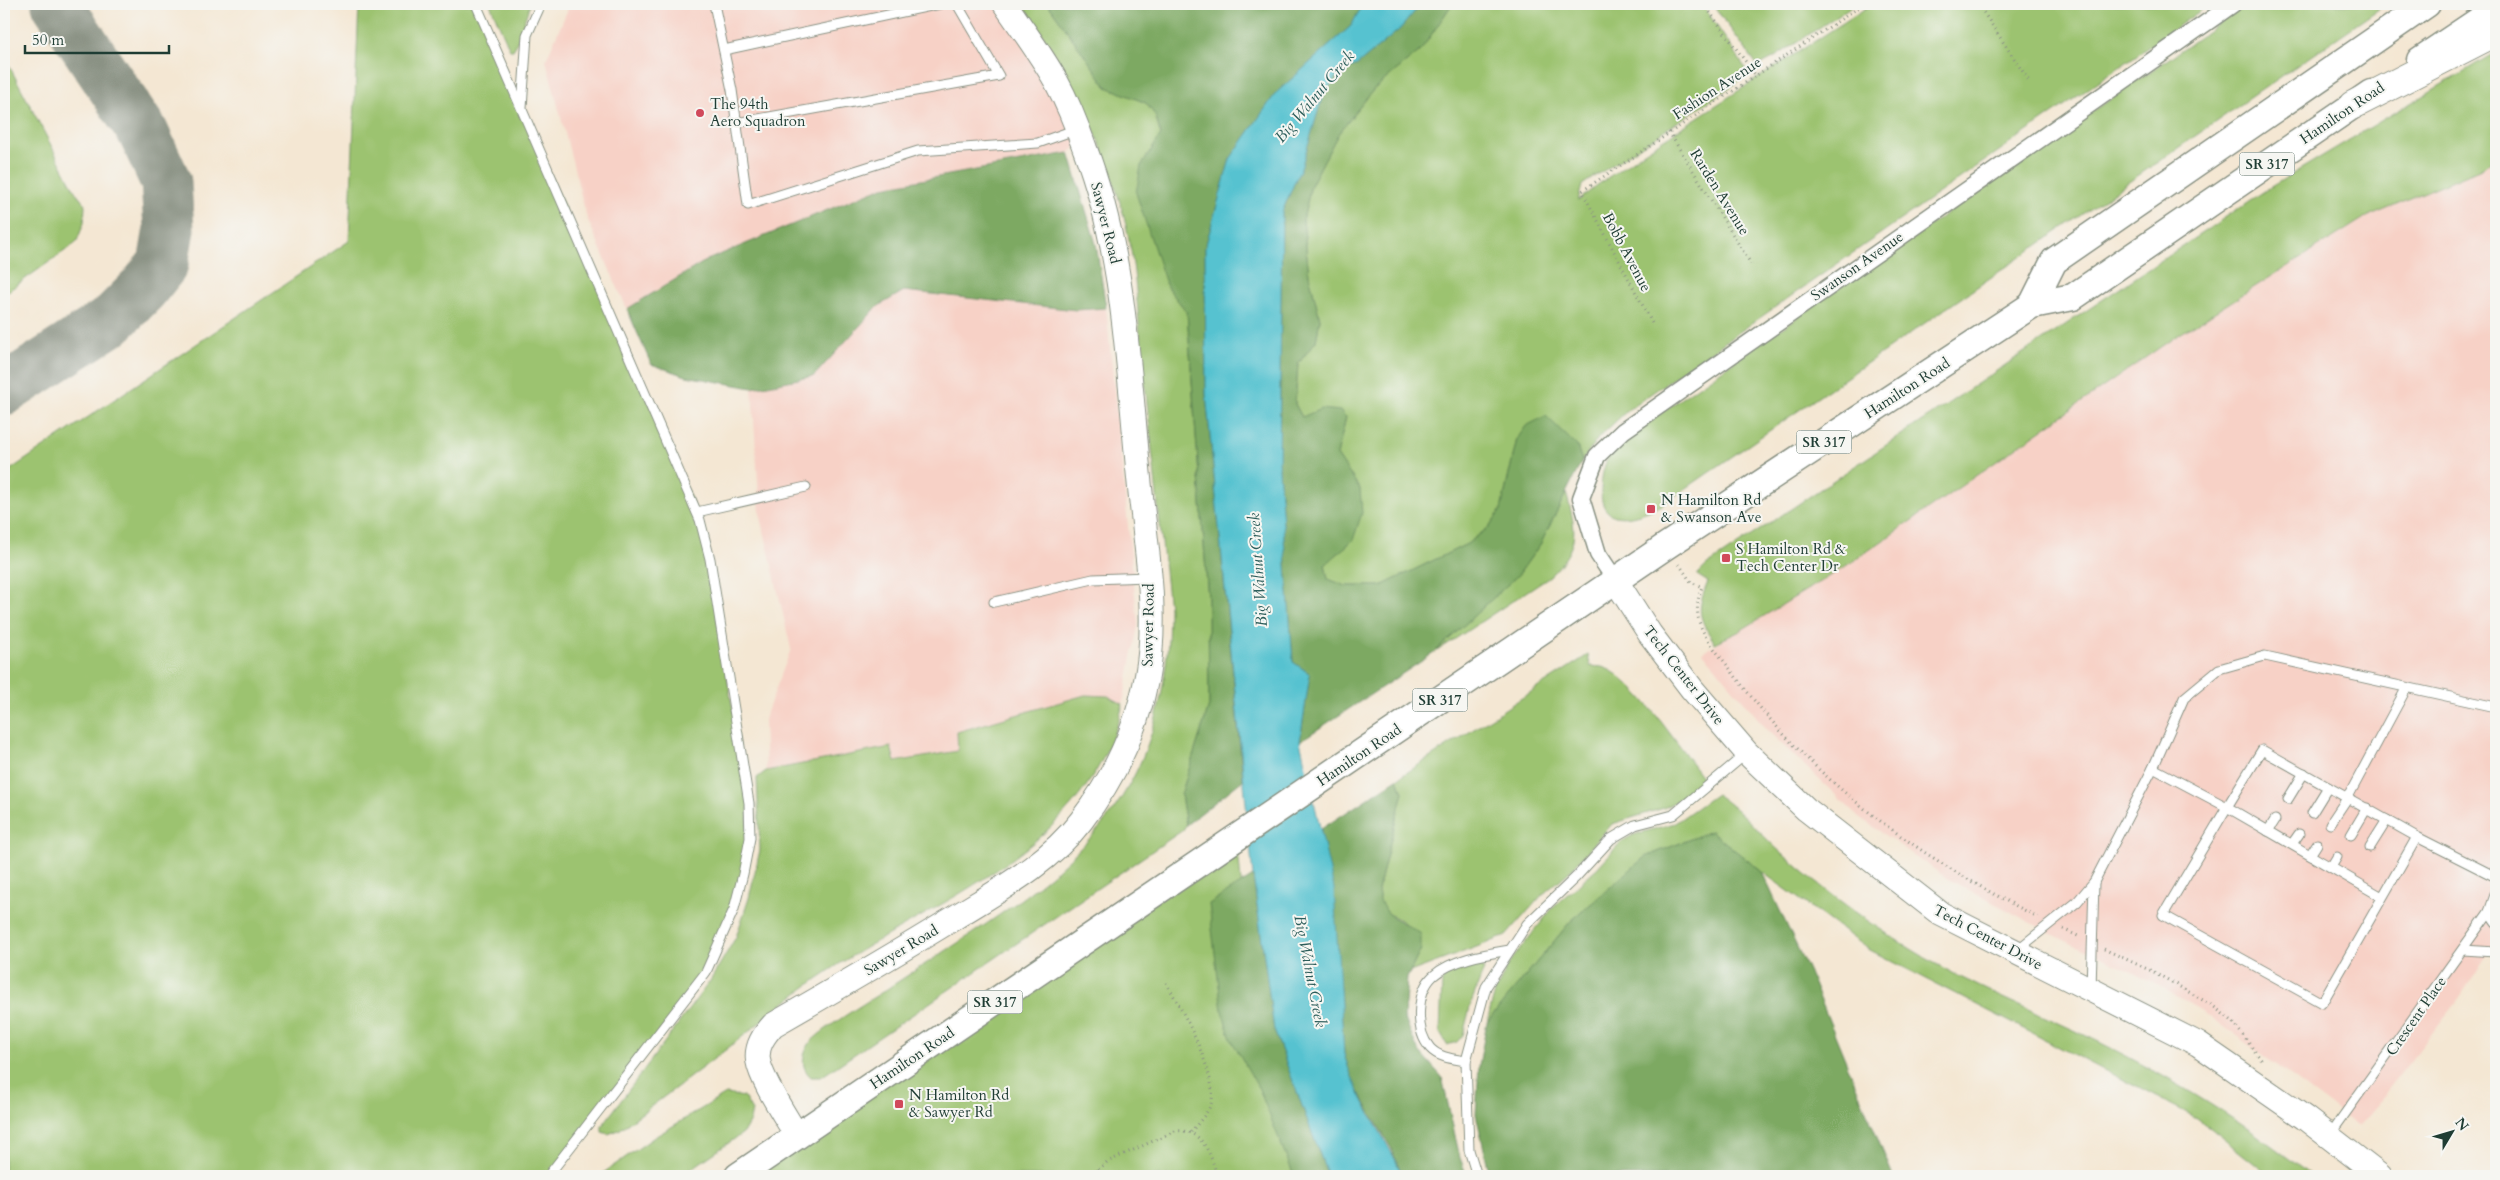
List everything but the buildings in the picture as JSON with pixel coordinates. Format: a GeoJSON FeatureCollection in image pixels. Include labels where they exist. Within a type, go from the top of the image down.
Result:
{"type":"FeatureCollection","features":[{"type":"Feature","properties":{"kind":"highway"},"geometry":{"type":"LineString","coordinates":[[2354,105],[2496,32]]}},
{"type":"Feature","properties":{"kind":"main road","name":"SR 317"},"geometry":{"type":"LineString","coordinates":[[2032,305],[2054,261],[2427,4]]}},
{"type":"Feature","properties":{"kind":"main road","name":"Hamilton Road"},"geometry":{"type":"LineString","coordinates":[[738,1176],[1666,546],[2032,305],[2073,296],[2496,9]]}},
{"type":"Feature","properties":{"kind":"street","name":"Sawyer Road"},"geometry":{"type":"LineString","coordinates":[[797,1136],[763,1074],[758,1059],[762,1036],[773,1025],[882,962],[1017,878],[1052,852],[1080,822],[1115,769],[1140,707],[1147,672],[1151,634],[1148,577],[1116,263],[1100,192],[1077,129],[1056,82],[1005,4]]}},
{"type":"Feature","properties":{"kind":"street","name":"Swanson Avenue"},"geometry":{"type":"LineString","coordinates":[[1616,581],[1598,554],[1581,498],[1598,456],[1623,431],[2233,4]]}},
{"type":"Feature","properties":{"kind":"street","name":"Tech Center Drive"},"geometry":{"type":"LineString","coordinates":[[1616,581],[1650,634],[1692,689],[1747,753],[1806,810],[1942,914],[2198,1044],[2329,1137],[2380,1176]]}},
{"type":"Feature","properties":{"kind":"lane"},"geometry":{"type":"LineString","coordinates":[[476,4],[697,512],[710,559],[749,803],[750,838],[743,874],[734,908],[706,972],[548,1176]]}},
{"type":"Feature","properties":{"kind":"lane"},"geometry":{"type":"LineString","coordinates":[[522,110],[528,35],[541,4]]}},
{"type":"Feature","properties":{"kind":"lane"},"geometry":{"type":"LineString","coordinates":[[714,4],[724,50],[748,205],[918,151],[1038,143],[1077,129]]}},
{"type":"Feature","properties":{"kind":"lane"},"geometry":{"type":"LineString","coordinates":[[724,50],[940,4]]}},
{"type":"Feature","properties":{"kind":"lane"},"geometry":{"type":"LineString","coordinates":[[736,123],[999,76],[957,4]]}},
{"type":"Feature","properties":{"kind":"lane"},"geometry":{"type":"LineString","coordinates":[[697,512],[806,487]]}},
{"type":"Feature","properties":{"kind":"lane"},"geometry":{"type":"LineString","coordinates":[[994,602],[1093,579],[1148,577]]}},
{"type":"Feature","properties":{"kind":"lane"},"geometry":{"type":"LineString","coordinates":[[2015,952],[2077,902],[2094,882],[2153,768],[2184,698],[2219,669],[2265,656],[2406,689],[2496,707]]}},
{"type":"Feature","properties":{"kind":"lane"},"geometry":{"type":"LineString","coordinates":[[2330,824],[2348,797],[2406,689]]}},
{"type":"Feature","properties":{"kind":"lane"},"geometry":{"type":"LineString","coordinates":[[2417,837],[2322,1002],[2163,915],[2262,750],[2417,837],[2496,877]]}},
{"type":"Feature","properties":{"kind":"lane"},"geometry":{"type":"LineString","coordinates":[[1477,1176],[1469,1150],[1466,1061],[1486,987],[1527,924],[1611,839],[1635,825],[1674,815],[1747,753]]}},
{"type":"Feature","properties":{"kind":"lane"},"geometry":{"type":"LineString","coordinates":[[2153,768],[2227,807],[2382,897]]}},
{"type":"Feature","properties":{"kind":"lane"},"geometry":{"type":"LineString","coordinates":[[2288,799],[2304,773]]}},
{"type":"Feature","properties":{"kind":"lane"},"geometry":{"type":"LineString","coordinates":[[2312,813],[2328,787]]}},
{"type":"Feature","properties":{"kind":"lane"},"geometry":{"type":"LineString","coordinates":[[2351,835],[2367,808]]}},
{"type":"Feature","properties":{"kind":"lane"},"geometry":{"type":"LineString","coordinates":[[2268,831],[2275,820]]}},
{"type":"Feature","properties":{"kind":"lane"},"geometry":{"type":"LineString","coordinates":[[2370,847],[2387,820]]}},
{"type":"Feature","properties":{"kind":"lane"},"geometry":{"type":"LineString","coordinates":[[2292,844],[2299,834]]}},
{"type":"Feature","properties":{"kind":"lane"},"geometry":{"type":"LineString","coordinates":[[2310,855],[2317,844]]}},
{"type":"Feature","properties":{"kind":"lane"},"geometry":{"type":"LineString","coordinates":[[2331,867],[2337,857]]}},
{"type":"Feature","properties":{"kind":"lane"},"geometry":{"type":"LineString","coordinates":[[2351,878],[2357,869]]}},
{"type":"Feature","properties":{"kind":"lane"},"geometry":{"type":"LineString","coordinates":[[2091,991],[2094,882]]}},
{"type":"Feature","properties":{"kind":"lane","name":"Crescent Place"},"geometry":{"type":"LineString","coordinates":[[2329,1137],[2489,912],[2496,892]]}},
{"type":"Feature","properties":{"kind":"lane"},"geometry":{"type":"LineString","coordinates":[[2489,912],[2496,922]]}},
{"type":"Feature","properties":{"kind":"lane"},"geometry":{"type":"LineString","coordinates":[[1466,1061],[1448,1059],[1430,1048],[1419,1022],[1421,997],[1433,977],[1452,966],[1481,955],[1510,950]]}},
{"type":"Feature","properties":{"kind":"lane"},"geometry":{"type":"LineString","coordinates":[[2463,950],[2496,952]]}},
{"type":"Feature","properties":{"kind":"path"},"geometry":{"type":"LineString","coordinates":[[1704,4],[1756,76]]}},
{"type":"Feature","properties":{"kind":"path","name":"Fashion Avenue"},"geometry":{"type":"LineString","coordinates":[[1582,191],[1864,4]]}},
{"type":"Feature","properties":{"kind":"path"},"geometry":{"type":"LineString","coordinates":[[1978,4],[2029,81]]}},
{"type":"Feature","properties":{"kind":"path","name":"Rarden Avenue"},"geometry":{"type":"LineString","coordinates":[[1669,132],[1751,264]]}},
{"type":"Feature","properties":{"kind":"path","name":"Bobb Avenue"},"geometry":{"type":"LineString","coordinates":[[1582,191],[1652,323]]}},
{"type":"Feature","properties":{"kind":"path"},"geometry":{"type":"LineString","coordinates":[[1666,546],[1691,582],[1702,587],[1696,602],[1696,611],[1704,633],[1752,699],[1778,729],[1820,771],[1875,818],[1942,865],[1985,890],[2051,924],[2156,973],[2232,1021]]}},
{"type":"Feature","properties":{"kind":"path"},"geometry":{"type":"LineString","coordinates":[[1166,983],[1182,1008],[1210,1076],[1213,1090],[1212,1103],[1191,1132]]}},
{"type":"Feature","properties":{"kind":"path"},"geometry":{"type":"LineString","coordinates":[[1090,1176],[1107,1162],[1175,1131],[1191,1132],[1199,1137],[1205,1145],[1217,1176]]}},
{"type":"Feature","properties":{"kind":"path"},"geometry":{"type":"LineString","coordinates":[[1097,1169],[1102,1176]]}},
{"type":"Feature","properties":{"kind":"shaded area"},"geometry":{"type":"Polygon","coordinates":[[[570,4],[1022,4],[1067,73],[1095,131],[1069,153],[883,188],[707,260],[627,309],[587,218],[546,60],[570,4]]]}},
{"type":"Feature","properties":{"kind":"shaded area"},"geometry":{"type":"Polygon","coordinates":[[[2496,159],[2496,941],[2460,997],[2359,1127],[2203,1011],[2134,972],[2064,940],[1948,879],[1859,817],[1770,733],[1703,652],[1852,562],[2175,337],[2366,217],[2479,169],[2496,159]]]}},
{"type":"Feature","properties":{"kind":"shaded area"},"geometry":{"type":"Polygon","coordinates":[[[904,291],[1076,310],[1106,308],[1138,625],[1123,704],[1108,696],[1085,695],[957,732],[958,751],[895,762],[890,747],[766,771],[764,720],[791,649],[760,513],[752,388],[814,376],[877,307],[904,291]]]}},
{"type":"Feature","properties":{"kind":"green space"},"geometry":{"type":"Polygon","coordinates":[[[359,4],[476,4],[700,520],[749,803],[743,874],[706,972],[548,1176],[4,1176],[4,474],[349,241],[359,4]]]}},
{"type":"Feature","properties":{"kind":"green space"},"geometry":{"type":"Polygon","coordinates":[[[490,4],[530,4],[513,50],[510,50],[490,4]]]}},
{"type":"Feature","properties":{"kind":"green space"},"geometry":{"type":"Polygon","coordinates":[[[1022,4],[1048,4],[1107,87],[1146,103],[1155,115],[1161,136],[1141,166],[1167,287],[1187,312],[1208,599],[1209,706],[1181,795],[1186,825],[1183,830],[821,1077],[811,1077],[805,1069],[804,1056],[810,1043],[823,1031],[1001,914],[1056,871],[1082,847],[1105,821],[1136,773],[1147,747],[1162,693],[1166,665],[1169,608],[1136,286],[1128,234],[1116,188],[1083,106],[1055,54],[1022,4]]]}},
{"type":"Feature","properties":{"kind":"green space"},"geometry":{"type":"Polygon","coordinates":[[[1048,4],[1363,4],[1351,26],[1276,93],[1230,159],[1205,248],[1206,394],[1243,780],[1186,825],[1181,795],[1209,706],[1208,599],[1187,312],[1167,287],[1136,193],[1141,166],[1161,135],[1155,115],[1146,103],[1107,87],[1048,4]]]}},
{"type":"Feature","properties":{"kind":"green space"},"geometry":{"type":"Polygon","coordinates":[[[1421,4],[1452,4],[1421,50],[1374,89],[1338,134],[1311,185],[1303,220],[1309,275],[1320,319],[1316,341],[1298,364],[1295,404],[1302,417],[1321,409],[1340,411],[1346,417],[1337,455],[1360,489],[1362,513],[1353,540],[1325,565],[1328,579],[1346,586],[1381,586],[1467,544],[1488,528],[1501,510],[1517,439],[1526,426],[1546,416],[1577,446],[1582,461],[1541,543],[1519,574],[1434,653],[1300,741],[1310,674],[1293,662],[1279,469],[1282,212],[1302,165],[1323,95],[1340,72],[1357,65],[1400,29],[1421,4]]]}},
{"type":"Feature","properties":{"kind":"green space"},"geometry":{"type":"Polygon","coordinates":[[[1452,4],[1702,4],[1744,66],[1746,72],[1738,82],[1582,185],[1578,201],[1641,154],[1872,4],[2210,4],[1629,409],[1599,437],[1582,461],[1577,446],[1517,439],[1501,510],[1488,528],[1467,544],[1381,586],[1346,586],[1328,579],[1325,565],[1353,540],[1360,489],[1337,455],[1346,417],[1302,417],[1295,404],[1298,364],[1316,341],[1320,319],[1309,275],[1303,220],[1311,185],[1338,134],[1374,89],[1421,50],[1452,4]]]}},
{"type":"Feature","properties":{"kind":"green space"},"geometry":{"type":"Polygon","coordinates":[[[1712,4],[1855,4],[1775,57],[1758,66],[1712,4]]]}},
{"type":"Feature","properties":{"kind":"green space"},"geometry":{"type":"Polygon","coordinates":[[[2247,4],[2386,4],[1662,505],[1644,513],[1624,517],[1608,512],[1603,505],[1601,494],[1605,464],[1619,445],[1643,425],[2247,4]]]}},
{"type":"Feature","properties":{"kind":"green space"},"geometry":{"type":"Polygon","coordinates":[[[2496,52],[2496,159],[2479,169],[2366,217],[2175,337],[1852,562],[1738,632],[1715,643],[1702,620],[1700,607],[1708,582],[1697,575],[1706,566],[2269,188],[2496,52]]]}},
{"type":"Feature","properties":{"kind":"green space"},"geometry":{"type":"Polygon","coordinates":[[[4,56],[75,191],[85,205],[84,223],[76,243],[4,294],[4,56]]]}},
{"type":"Feature","properties":{"kind":"green space"},"geometry":{"type":"Polygon","coordinates":[[[1069,153],[1096,244],[1106,308],[1076,310],[904,291],[877,307],[814,376],[752,388],[686,376],[651,364],[627,309],[707,260],[883,187],[1069,153]]]}},
{"type":"Feature","properties":{"kind":"green space"},"geometry":{"type":"Polygon","coordinates":[[[1566,493],[1574,528],[1571,547],[1560,565],[1550,576],[1434,653],[1519,574],[1541,543],[1566,493]]]}},
{"type":"Feature","properties":{"kind":"green space"},"geometry":{"type":"Polygon","coordinates":[[[1588,655],[1590,666],[1603,667],[1617,674],[1630,685],[1703,778],[1688,794],[1664,808],[1612,824],[1569,872],[1542,895],[1506,936],[1410,972],[1421,949],[1406,924],[1385,911],[1379,898],[1378,890],[1403,792],[1397,779],[1588,655]]]}},
{"type":"Feature","properties":{"kind":"green space"},"geometry":{"type":"Polygon","coordinates":[[[1085,695],[1108,696],[1123,704],[1105,754],[1078,796],[1045,833],[1005,864],[963,892],[817,979],[619,1130],[608,1134],[602,1132],[602,1126],[710,981],[736,937],[749,898],[760,850],[757,778],[766,771],[891,747],[895,762],[958,751],[957,732],[1085,695]]]}},
{"type":"Feature","properties":{"kind":"green space"},"geometry":{"type":"Polygon","coordinates":[[[1397,779],[1403,792],[1378,890],[1383,907],[1387,912],[1421,934],[1421,949],[1407,978],[1404,1017],[1418,1050],[1442,1077],[1460,1158],[1467,1176],[1403,1176],[1391,1148],[1351,1079],[1344,1054],[1340,987],[1321,829],[1397,779]]]}},
{"type":"Feature","properties":{"kind":"green space"},"geometry":{"type":"Polygon","coordinates":[[[1716,794],[1735,808],[1801,870],[1847,906],[1895,939],[1956,975],[2097,1041],[2181,1086],[2261,1138],[2311,1176],[2270,1176],[2197,1118],[1870,950],[1762,872],[1711,831],[1645,857],[1570,922],[1487,1022],[1495,992],[1510,962],[1554,906],[1597,868],[1621,842],[1633,835],[1675,823],[1716,794]]]}},
{"type":"Feature","properties":{"kind":"green space"},"geometry":{"type":"Polygon","coordinates":[[[1711,831],[1762,872],[1812,979],[1893,1176],[1490,1176],[1476,1114],[1479,1065],[1487,1022],[1570,922],[1645,857],[1711,831]]]}},
{"type":"Feature","properties":{"kind":"green space"},"geometry":{"type":"Polygon","coordinates":[[[1237,838],[1254,1022],[1314,1176],[738,1176],[1237,838]]]}},
{"type":"Feature","properties":{"kind":"green space"},"geometry":{"type":"Polygon","coordinates":[[[1253,876],[1274,1030],[1328,1176],[1294,1176],[1259,1089],[1231,1039],[1222,1011],[1209,904],[1253,876]]]}},
{"type":"Feature","properties":{"kind":"green space"},"geometry":{"type":"Polygon","coordinates":[[[1469,965],[1478,965],[1484,969],[1471,1003],[1463,1035],[1457,1042],[1447,1045],[1440,1033],[1442,981],[1448,974],[1469,965]]]}},
{"type":"Feature","properties":{"kind":"green space"},"geometry":{"type":"Polygon","coordinates":[[[726,1094],[744,1097],[752,1111],[750,1121],[743,1133],[681,1176],[599,1176],[653,1138],[726,1094]]]}},
{"type":"Feature","properties":{"kind":"water","name":"Big Walnut Creek"},"geometry":{"type":"Polygon","coordinates":[[[1363,4],[1421,4],[1400,29],[1357,65],[1340,72],[1323,95],[1302,165],[1282,212],[1279,469],[1293,662],[1310,674],[1300,741],[1334,888],[1344,1054],[1363,1101],[1403,1176],[1328,1176],[1274,1030],[1253,876],[1206,394],[1205,248],[1230,159],[1276,93],[1351,26],[1363,4]]]}},
{"type":"Feature","properties":{"kind":"taxiway"},"geometry":{"type":"LineString","coordinates":[[4,390],[112,320],[143,289],[163,264],[169,229],[166,182],[143,132],[57,4]]}},
{"type":"Feature","properties":{"kind":"place","name":"The 94th Aero Squadron"},"geometry":{"type":"Point","coordinates":[700,113]}},
{"type":"Feature","properties":{"kind":"place","name":"N Hamilton Rd & Swanson Ave"},"geometry":{"type":"Point","coordinates":[1651,509]}},
{"type":"Feature","properties":{"kind":"place","name":"S Hamilton Rd & Tech Center Dr"},"geometry":{"type":"Point","coordinates":[1726,558]}},
{"type":"Feature","properties":{"kind":"place","name":"N Hamilton Rd & Sawyer Rd"},"geometry":{"type":"Point","coordinates":[899,1104]}}]}
